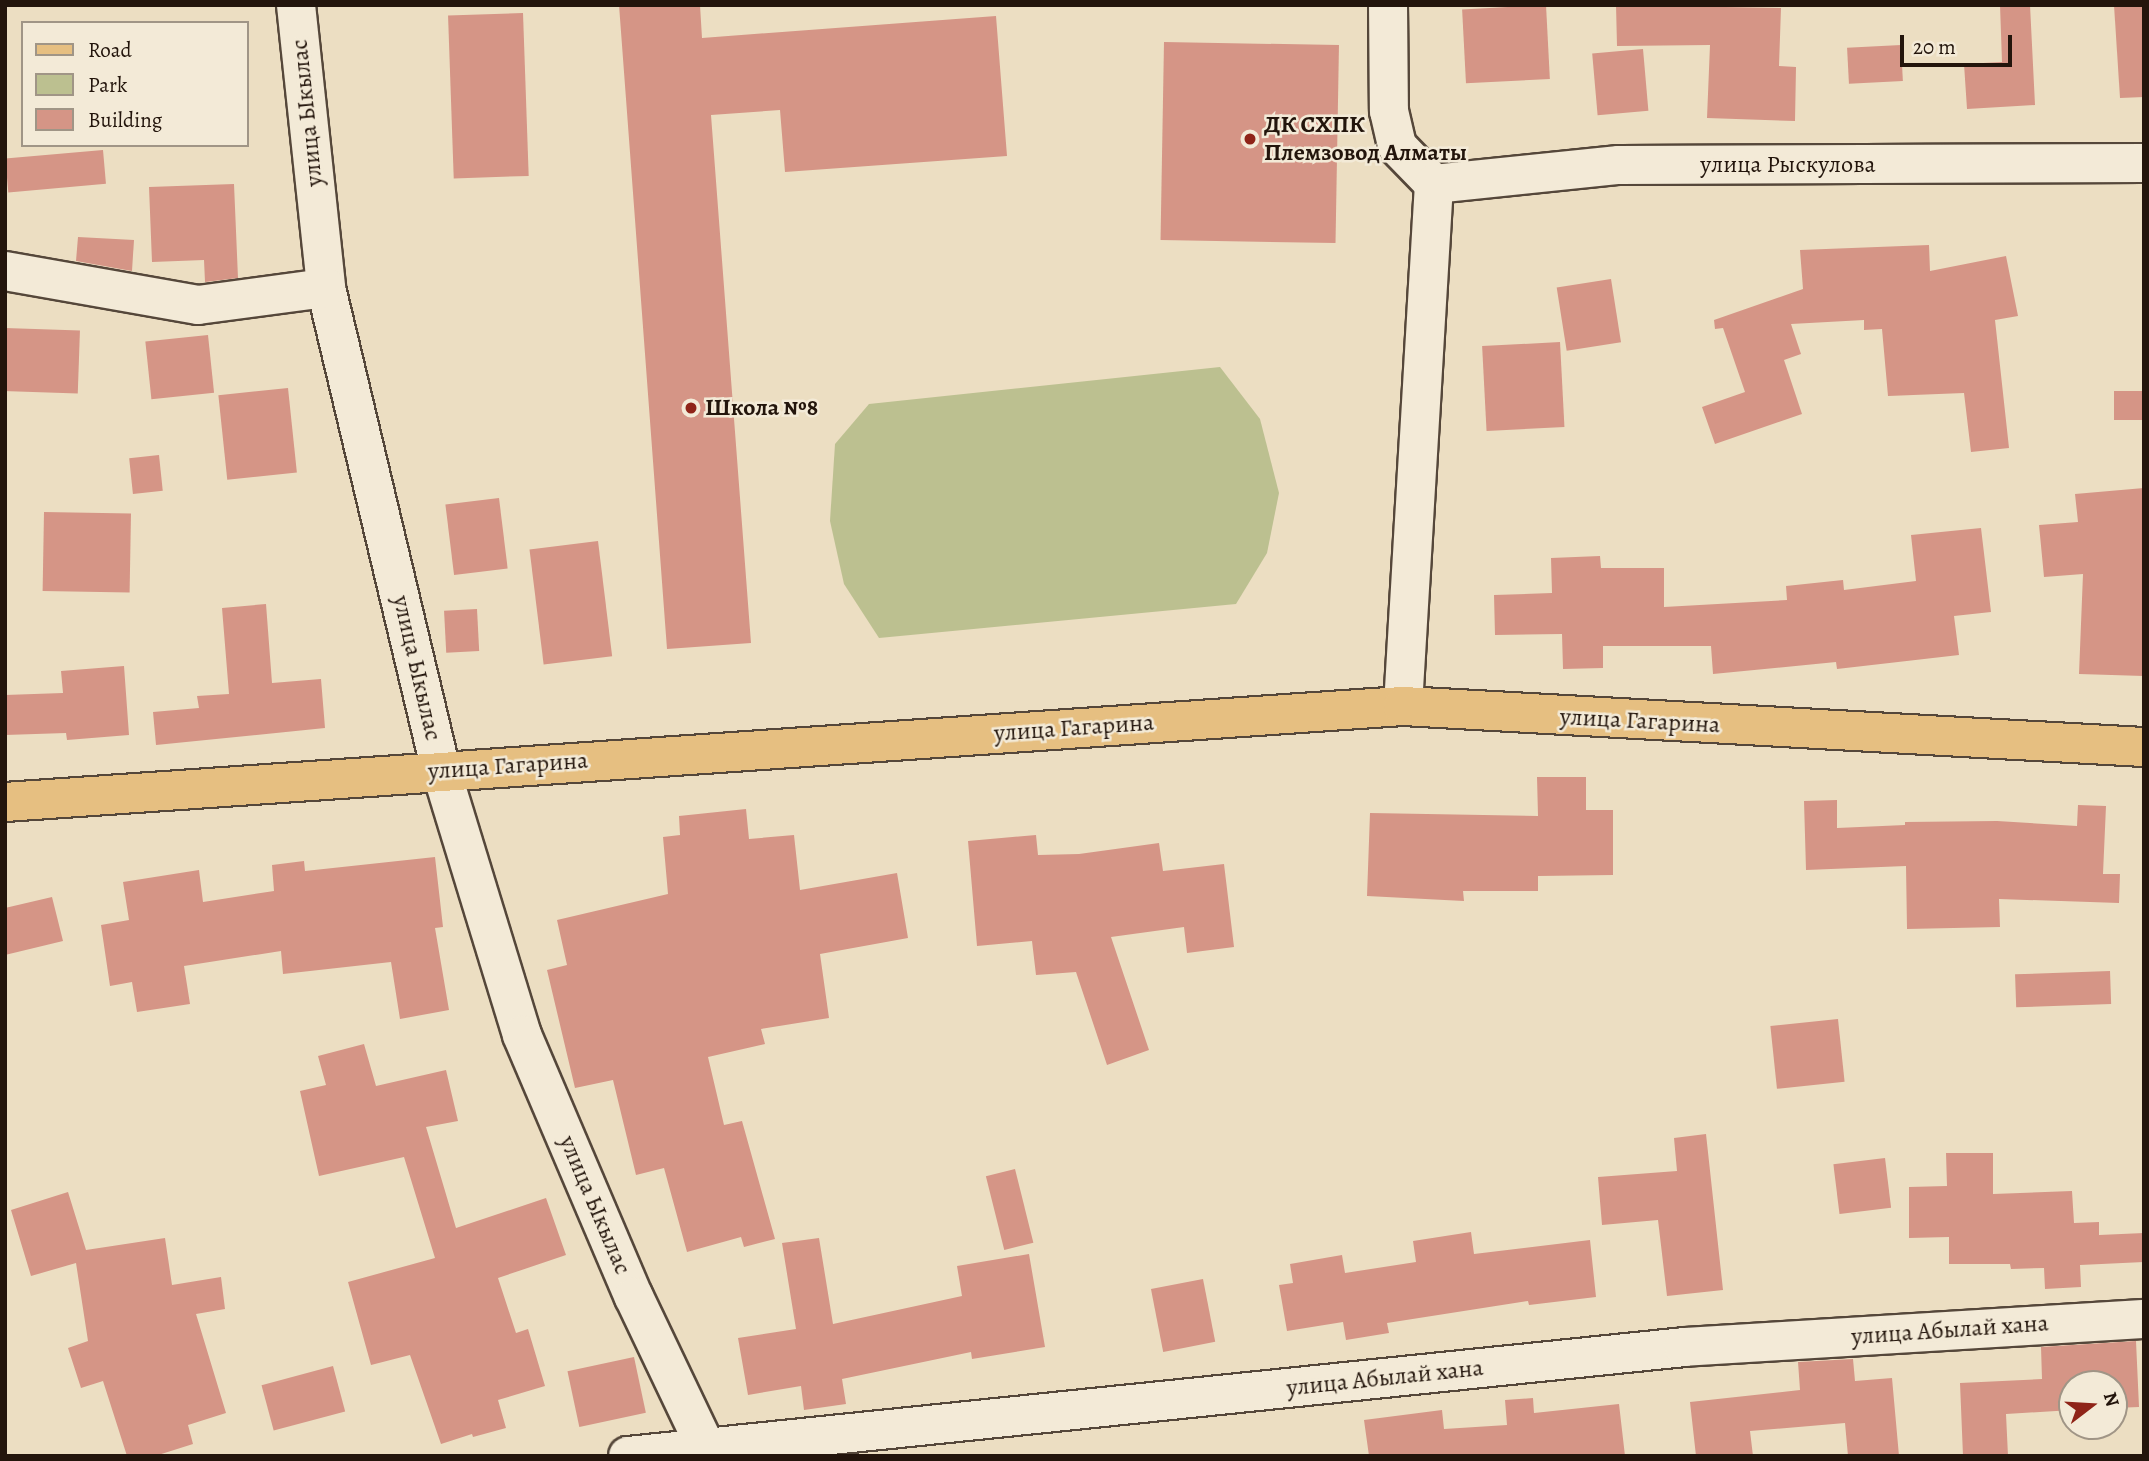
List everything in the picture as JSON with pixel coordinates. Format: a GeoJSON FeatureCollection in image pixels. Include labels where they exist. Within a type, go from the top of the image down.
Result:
{"type":"FeatureCollection","features":[{"type":"Feature","properties":{"kind":"main road","name":"улица Гагарина"},"geometry":{"type":"LineString","coordinates":[[5,802],[1404,706],[2144,747]]}},
{"type":"Feature","properties":{"kind":"street","name":"улица Ыкылас"},"geometry":{"type":"LineString","coordinates":[[296,5],[326,288],[441,770],[522,1035],[634,1297],[709,1452]]}},
{"type":"Feature","properties":{"kind":"street"},"geometry":{"type":"LineString","coordinates":[[1388,5],[1389,111],[1397,146],[1434,184],[1404,706]]}},
{"type":"Feature","properties":{"kind":"street","name":"улица Рыскулова"},"geometry":{"type":"LineString","coordinates":[[1434,184],[1619,165],[2144,163]]}},
{"type":"Feature","properties":{"kind":"street"},"geometry":{"type":"LineString","coordinates":[[5,271],[198,305],[326,288]]}},
{"type":"Feature","properties":{"kind":"street","name":"улица Абылай хана"},"geometry":{"type":"LineString","coordinates":[[628,1456],[709,1452],[1684,1347],[2144,1319]]}},
{"type":"Feature","properties":{"kind":"green space"},"geometry":{"type":"Polygon","coordinates":[[[1220,367],[1260,419],[1279,493],[1267,553],[1236,604],[879,638],[844,584],[830,521],[835,444],[869,404],[1220,367]]]}},
{"type":"Feature","properties":{"kind":"building","name":"Школа №8"},"geometry":{"type":"Polygon","coordinates":[[[619,5],[700,5],[702,38],[996,16],[1007,156],[785,172],[780,110],[711,115],[751,643],[667,649],[619,5]]]}},
{"type":"Feature","properties":{"kind":"building"},"geometry":{"type":"Polygon","coordinates":[[[1546,5],[1550,79],[1466,83],[1462,9],[1546,5]]]}},
{"type":"Feature","properties":{"kind":"building"},"geometry":{"type":"Polygon","coordinates":[[[1616,5],[1781,8],[1779,66],[1796,67],[1795,121],[1707,118],[1710,45],[1617,46],[1616,5]]]}},
{"type":"Feature","properties":{"kind":"building"},"geometry":{"type":"Polygon","coordinates":[[[2000,5],[2030,5],[2035,105],[1967,109],[1964,64],[2002,62],[2000,5]]]}},
{"type":"Feature","properties":{"kind":"building"},"geometry":{"type":"Polygon","coordinates":[[[2114,5],[2144,5],[2144,97],[2120,98],[2114,5]]]}},
{"type":"Feature","properties":{"kind":"building"},"geometry":{"type":"Polygon","coordinates":[[[523,13],[529,176],[454,179],[448,16],[523,13]]]}},
{"type":"Feature","properties":{"kind":"building","name":"ДК СХПК Племзовод Алматы"},"geometry":{"type":"Polygon","coordinates":[[[1164,42],[1339,45],[1336,243],[1161,240],[1164,42]]]}},
{"type":"Feature","properties":{"kind":"building"},"geometry":{"type":"Polygon","coordinates":[[[1901,45],[1903,81],[1849,84],[1847,48],[1901,45]]]}},
{"type":"Feature","properties":{"kind":"building"},"geometry":{"type":"Polygon","coordinates":[[[1643,49],[1648,111],[1598,115],[1592,53],[1643,49]]]}},
{"type":"Feature","properties":{"kind":"building"},"geometry":{"type":"Polygon","coordinates":[[[103,150],[106,184],[8,192],[5,159],[103,150]]]}},
{"type":"Feature","properties":{"kind":"building"},"geometry":{"type":"Polygon","coordinates":[[[234,184],[238,278],[205,282],[204,260],[152,262],[149,187],[234,184]]]}},
{"type":"Feature","properties":{"kind":"building"},"geometry":{"type":"Polygon","coordinates":[[[78,237],[134,240],[132,271],[76,261],[78,237]]]}},
{"type":"Feature","properties":{"kind":"building"},"geometry":{"type":"Polygon","coordinates":[[[1929,245],[1930,271],[2006,256],[2018,316],[1995,320],[2009,448],[1971,452],[1964,393],[1888,396],[1882,329],[1864,330],[1864,320],[1791,324],[1801,354],[1784,360],[1802,414],[1715,444],[1702,407],[1745,392],[1723,328],[1715,329],[1714,320],[1803,289],[1800,250],[1929,245]]]}},
{"type":"Feature","properties":{"kind":"building"},"geometry":{"type":"Polygon","coordinates":[[[1611,279],[1621,342],[1567,351],[1557,288],[1611,279]]]}},
{"type":"Feature","properties":{"kind":"building"},"geometry":{"type":"Polygon","coordinates":[[[5,328],[80,331],[78,394],[5,391],[5,328]]]}},
{"type":"Feature","properties":{"kind":"building"},"geometry":{"type":"Polygon","coordinates":[[[208,335],[214,393],[151,399],[145,342],[208,335]]]}},
{"type":"Feature","properties":{"kind":"building"},"geometry":{"type":"Polygon","coordinates":[[[1560,342],[1564,427],[1487,431],[1482,346],[1560,342]]]}},
{"type":"Feature","properties":{"kind":"building"},"geometry":{"type":"Polygon","coordinates":[[[288,388],[297,473],[227,480],[218,395],[288,388]]]}},
{"type":"Feature","properties":{"kind":"building"},"geometry":{"type":"Polygon","coordinates":[[[2114,391],[2144,391],[2144,420],[2114,420],[2114,391]]]}},
{"type":"Feature","properties":{"kind":"building"},"geometry":{"type":"Polygon","coordinates":[[[159,455],[163,491],[133,494],[129,458],[159,455]]]}},
{"type":"Feature","properties":{"kind":"building"},"geometry":{"type":"Polygon","coordinates":[[[2144,488],[2144,676],[2079,674],[2083,574],[2044,577],[2039,525],[2078,522],[2075,494],[2144,488]]]}},
{"type":"Feature","properties":{"kind":"building"},"geometry":{"type":"Polygon","coordinates":[[[499,498],[508,568],[454,575],[445,505],[499,498]]]}},
{"type":"Feature","properties":{"kind":"building"},"geometry":{"type":"Polygon","coordinates":[[[44,512],[131,514],[130,593],[43,591],[44,512]]]}},
{"type":"Feature","properties":{"kind":"building"},"geometry":{"type":"Polygon","coordinates":[[[1981,528],[1991,612],[1954,616],[1959,655],[1837,669],[1836,662],[1713,674],[1711,646],[1603,646],[1603,668],[1563,669],[1562,634],[1495,635],[1494,595],[1552,593],[1551,558],[1600,556],[1601,568],[1664,568],[1664,607],[1787,600],[1786,586],[1843,580],[1844,590],[1916,581],[1911,535],[1981,528]]]}},
{"type":"Feature","properties":{"kind":"building"},"geometry":{"type":"Polygon","coordinates":[[[598,541],[612,656],[544,665],[530,549],[598,541]]]}},
{"type":"Feature","properties":{"kind":"building"},"geometry":{"type":"Polygon","coordinates":[[[266,604],[272,683],[321,679],[325,728],[156,745],[153,712],[199,708],[197,696],[229,694],[222,608],[266,604]]]}},
{"type":"Feature","properties":{"kind":"building"},"geometry":{"type":"Polygon","coordinates":[[[477,609],[479,651],[446,653],[444,611],[477,609]]]}},
{"type":"Feature","properties":{"kind":"building"},"geometry":{"type":"Polygon","coordinates":[[[124,666],[129,735],[67,740],[66,733],[5,735],[5,695],[63,693],[61,671],[124,666]]]}},
{"type":"Feature","properties":{"kind":"building"},"geometry":{"type":"Polygon","coordinates":[[[1537,777],[1586,777],[1586,810],[1613,810],[1613,875],[1538,876],[1538,891],[1463,891],[1464,901],[1367,896],[1370,813],[1538,816],[1537,777]]]}},
{"type":"Feature","properties":{"kind":"building"},"geometry":{"type":"Polygon","coordinates":[[[1837,800],[1837,828],[1905,825],[1905,822],[1997,821],[2077,826],[2078,805],[2106,806],[2103,874],[2120,874],[2119,903],[1999,899],[2000,927],[1907,929],[1906,866],[1806,870],[1804,801],[1837,800]]]}},
{"type":"Feature","properties":{"kind":"building"},"geometry":{"type":"Polygon","coordinates":[[[746,809],[749,839],[794,835],[800,890],[897,873],[908,938],[820,954],[829,1018],[761,1029],[765,1044],[708,1057],[724,1125],[742,1121],[775,1239],[744,1247],[741,1237],[687,1252],[664,1168],[636,1175],[613,1080],[575,1088],[547,970],[567,965],[557,920],[668,894],[663,837],[680,835],[679,816],[746,809]]]}},
{"type":"Feature","properties":{"kind":"building"},"geometry":{"type":"Polygon","coordinates":[[[1036,835],[1038,855],[1079,854],[1159,843],[1163,871],[1224,864],[1234,947],[1187,953],[1184,927],[1111,937],[1149,1050],[1107,1065],[1076,972],[1036,975],[1032,941],[977,946],[968,841],[1036,835]]]}},
{"type":"Feature","properties":{"kind":"building"},"geometry":{"type":"Polygon","coordinates":[[[435,857],[443,927],[435,928],[449,1010],[400,1019],[391,962],[283,974],[281,951],[184,966],[190,1004],[137,1012],[132,982],[110,986],[101,925],[129,920],[123,882],[199,870],[203,902],[274,891],[272,865],[304,861],[305,871],[435,857]]]}},
{"type":"Feature","properties":{"kind":"building"},"geometry":{"type":"Polygon","coordinates":[[[52,897],[63,941],[5,955],[5,908],[52,897]]]}},
{"type":"Feature","properties":{"kind":"building"},"geometry":{"type":"Polygon","coordinates":[[[2110,971],[2111,1004],[2016,1007],[2015,974],[2110,971]]]}},
{"type":"Feature","properties":{"kind":"building"},"geometry":{"type":"Polygon","coordinates":[[[1838,1019],[1845,1082],[1777,1089],[1770,1026],[1838,1019]]]}},
{"type":"Feature","properties":{"kind":"building"},"geometry":{"type":"Polygon","coordinates":[[[364,1044],[376,1086],[446,1070],[458,1121],[426,1127],[456,1228],[546,1198],[566,1255],[498,1278],[516,1333],[528,1329],[545,1386],[498,1400],[506,1428],[473,1437],[472,1434],[441,1444],[410,1355],[371,1365],[348,1282],[435,1258],[404,1157],[319,1176],[300,1091],[326,1085],[318,1056],[364,1044]]]}},
{"type":"Feature","properties":{"kind":"building"},"geometry":{"type":"Polygon","coordinates":[[[1706,1134],[1723,1290],[1667,1296],[1658,1220],[1602,1225],[1598,1177],[1677,1171],[1674,1138],[1706,1134]]]}},
{"type":"Feature","properties":{"kind":"building"},"geometry":{"type":"Polygon","coordinates":[[[1946,1153],[1993,1153],[1993,1194],[2072,1191],[2074,1223],[2099,1222],[2099,1235],[2144,1233],[2144,1262],[2080,1265],[2081,1287],[2045,1289],[2044,1268],[2011,1269],[2010,1264],[1949,1264],[1949,1237],[1909,1238],[1909,1187],[1947,1186],[1946,1153]]]}},
{"type":"Feature","properties":{"kind":"building"},"geometry":{"type":"Polygon","coordinates":[[[1885,1158],[1891,1208],[1839,1214],[1833,1164],[1885,1158]]]}},
{"type":"Feature","properties":{"kind":"building"},"geometry":{"type":"Polygon","coordinates":[[[1015,1169],[1033,1243],[1004,1250],[986,1176],[1015,1169]]]}},
{"type":"Feature","properties":{"kind":"building"},"geometry":{"type":"Polygon","coordinates":[[[68,1192],[86,1250],[165,1238],[172,1285],[221,1277],[225,1309],[196,1314],[226,1413],[188,1425],[193,1444],[155,1456],[127,1456],[103,1381],[81,1388],[68,1348],[88,1341],[76,1263],[31,1276],[11,1210],[68,1192]]]}},
{"type":"Feature","properties":{"kind":"building"},"geometry":{"type":"Polygon","coordinates":[[[1471,1232],[1474,1254],[1590,1240],[1596,1297],[1529,1305],[1528,1301],[1387,1323],[1389,1333],[1346,1340],[1343,1322],[1287,1331],[1279,1285],[1293,1283],[1290,1264],[1342,1255],[1345,1273],[1416,1262],[1413,1241],[1471,1232]]]}},
{"type":"Feature","properties":{"kind":"building"},"geometry":{"type":"Polygon","coordinates":[[[819,1238],[833,1324],[962,1296],[957,1266],[1029,1254],[1045,1347],[972,1359],[971,1352],[842,1379],[846,1404],[804,1410],[801,1386],[748,1395],[738,1338],[796,1329],[782,1243],[819,1238]]]}},
{"type":"Feature","properties":{"kind":"building"},"geometry":{"type":"Polygon","coordinates":[[[1203,1279],[1215,1342],[1163,1352],[1151,1289],[1203,1279]]]}},
{"type":"Feature","properties":{"kind":"building"},"geometry":{"type":"Polygon","coordinates":[[[2136,1341],[2139,1407],[2128,1407],[2128,1370],[2058,1370],[2058,1411],[2006,1414],[2008,1456],[1963,1456],[1960,1383],[2042,1379],[2041,1347],[2136,1341]]]}},
{"type":"Feature","properties":{"kind":"building"},"geometry":{"type":"Polygon","coordinates":[[[634,1357],[646,1413],[579,1427],[567,1371],[634,1357]]]}},
{"type":"Feature","properties":{"kind":"building"},"geometry":{"type":"Polygon","coordinates":[[[1853,1359],[1855,1381],[1892,1378],[1899,1456],[1848,1456],[1845,1423],[1750,1431],[1753,1456],[1696,1456],[1690,1402],[1800,1390],[1798,1362],[1853,1359]]]}},
{"type":"Feature","properties":{"kind":"building"},"geometry":{"type":"Polygon","coordinates":[[[333,1366],[345,1411],[274,1431],[262,1385],[333,1366]]]}},
{"type":"Feature","properties":{"kind":"building"},"geometry":{"type":"Polygon","coordinates":[[[1533,1398],[1534,1413],[1619,1404],[1625,1456],[1369,1456],[1364,1420],[1442,1410],[1444,1429],[1507,1425],[1505,1400],[1533,1398]]]}},
{"type":"Feature","properties":{"kind":"place","name":"ДК СХПК Племзовод Алматы"},"geometry":{"type":"Point","coordinates":[1250,139]}},
{"type":"Feature","properties":{"kind":"place","name":"Школа №8"},"geometry":{"type":"Point","coordinates":[691,408]}}]}
